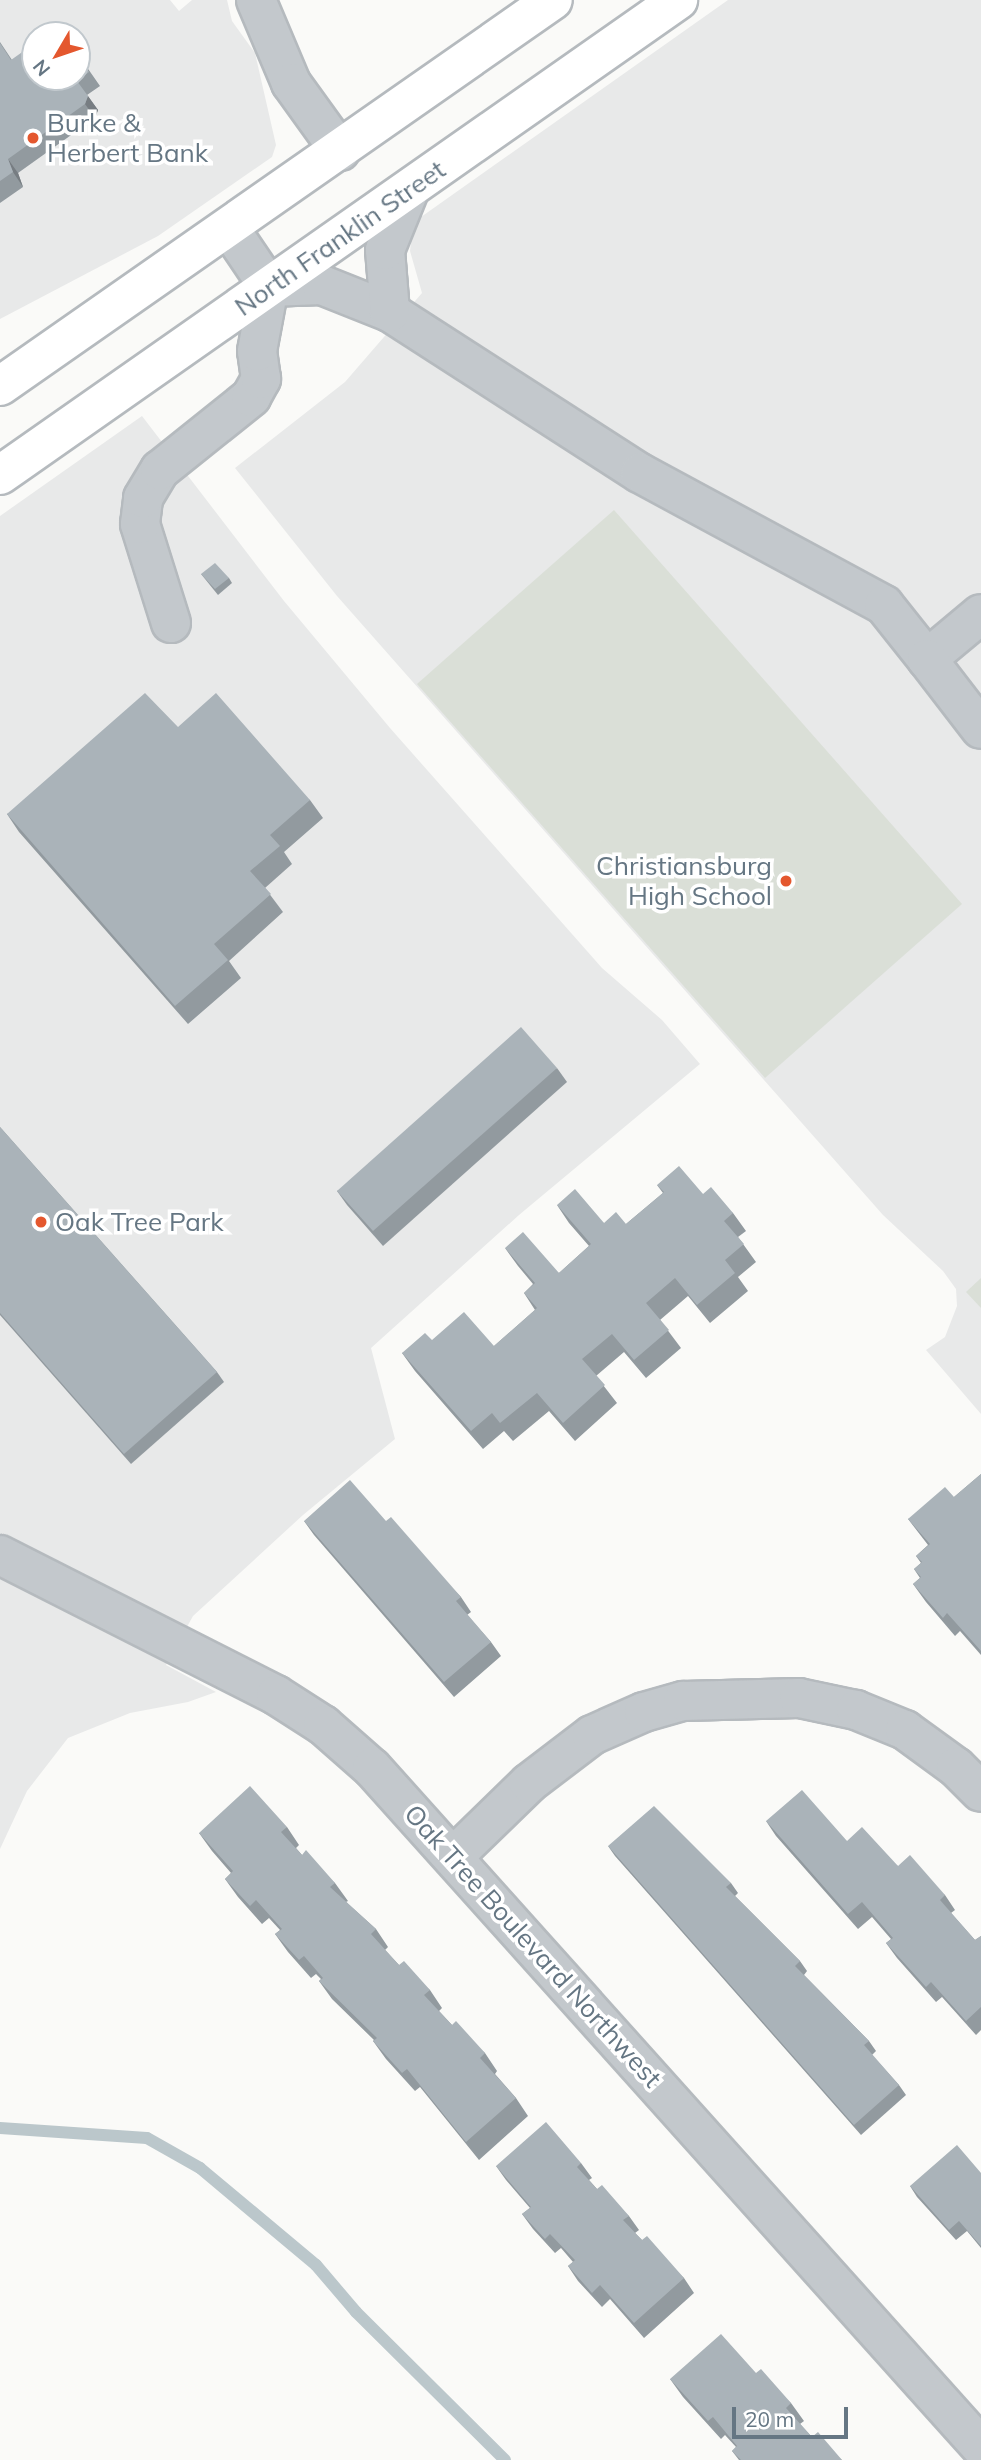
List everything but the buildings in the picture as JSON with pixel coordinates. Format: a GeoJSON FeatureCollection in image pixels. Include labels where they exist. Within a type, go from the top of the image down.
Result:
{"type":"FeatureCollection","features":[{"type":"Feature","properties":{"kind":"main road"},"geometry":{"type":"LineString","coordinates":[[0,386],[340,151],[552,0]]}},
{"type":"Feature","properties":{"kind":"main road","name":"North Franklin Street"},"geometry":{"type":"LineString","coordinates":[[0,475],[678,0]]}},
{"type":"Feature","properties":{"kind":"street"},"geometry":{"type":"LineString","coordinates":[[256,0],[290,83],[340,151]]}},
{"type":"Feature","properties":{"kind":"street"},"geometry":{"type":"LineString","coordinates":[[390,312],[385,250],[409,191]]}},
{"type":"Feature","properties":{"kind":"street"},"geometry":{"type":"LineString","coordinates":[[170,623],[140,524],[143,498],[160,470],[258,389],[261,379],[257,351],[269,287],[229,228]]}},
{"type":"Feature","properties":{"kind":"street"},"geometry":{"type":"LineString","coordinates":[[269,287],[323,285],[390,312],[640,473],[884,605],[981,729]]}},
{"type":"Feature","properties":{"kind":"street"},"geometry":{"type":"LineString","coordinates":[[927,659],[981,614]]}},
{"type":"Feature","properties":{"kind":"street","name":"Oak Tree Boulevard Northwest"},"geometry":{"type":"LineString","coordinates":[[0,1555],[276,1695],[323,1725],[372,1768],[981,2447]]}},
{"type":"Feature","properties":{"kind":"street"},"geometry":{"type":"LineString","coordinates":[[453,1857],[529,1783],[592,1735],[644,1712],[683,1701],[799,1698],[856,1710],[905,1730],[956,1767],[981,1793]]}},
{"type":"Feature","properties":{"kind":"shaded area"},"geometry":{"type":"Polygon","coordinates":[[[0,0],[170,0],[179,11],[192,0],[227,0],[232,21],[255,53],[276,145],[272,157],[158,236],[0,319],[0,0]]]}},
{"type":"Feature","properties":{"kind":"shaded area","name":"Christiansburg High School"},"geometry":{"type":"Polygon","coordinates":[[[728,0],[981,0],[981,1414],[926,1350],[945,1337],[957,1306],[956,1289],[943,1271],[883,1215],[337,596],[235,468],[345,382],[422,293],[410,251],[412,233],[421,217],[728,0]]]}},
{"type":"Feature","properties":{"kind":"shaded area"},"geometry":{"type":"Polygon","coordinates":[[[142,416],[284,601],[390,728],[602,968],[662,1020],[700,1064],[519,1215],[371,1348],[395,1439],[303,1515],[193,1616],[166,1665],[216,1692],[188,1702],[130,1713],[68,1738],[27,1791],[0,1849],[0,516],[142,416]]]}},
{"type":"Feature","properties":{"kind":"shaded area"},"geometry":{"type":"Polygon","coordinates":[[[614,510],[962,904],[765,1078],[417,684],[614,510]]]}},
{"type":"Feature","properties":{"kind":"shaded area"},"geometry":{"type":"Polygon","coordinates":[[[981,1278],[981,1308],[966,1292],[981,1278]]]}},
{"type":"Feature","properties":{"kind":"waterway"},"geometry":{"type":"LineString","coordinates":[[0,2128],[147,2138],[200,2168],[316,2265],[356,2312],[505,2460]]}},
{"type":"Feature","properties":{"kind":"place","name":"Burke & Herbert Bank"},"geometry":{"type":"Point","coordinates":[33,138]}},
{"type":"Feature","properties":{"kind":"place","name":"Christiansburg High School"},"geometry":{"type":"Point","coordinates":[786,881]}},
{"type":"Feature","properties":{"kind":"place","name":"Oak Tree Park"},"geometry":{"type":"Point","coordinates":[41,1222]}}]}
